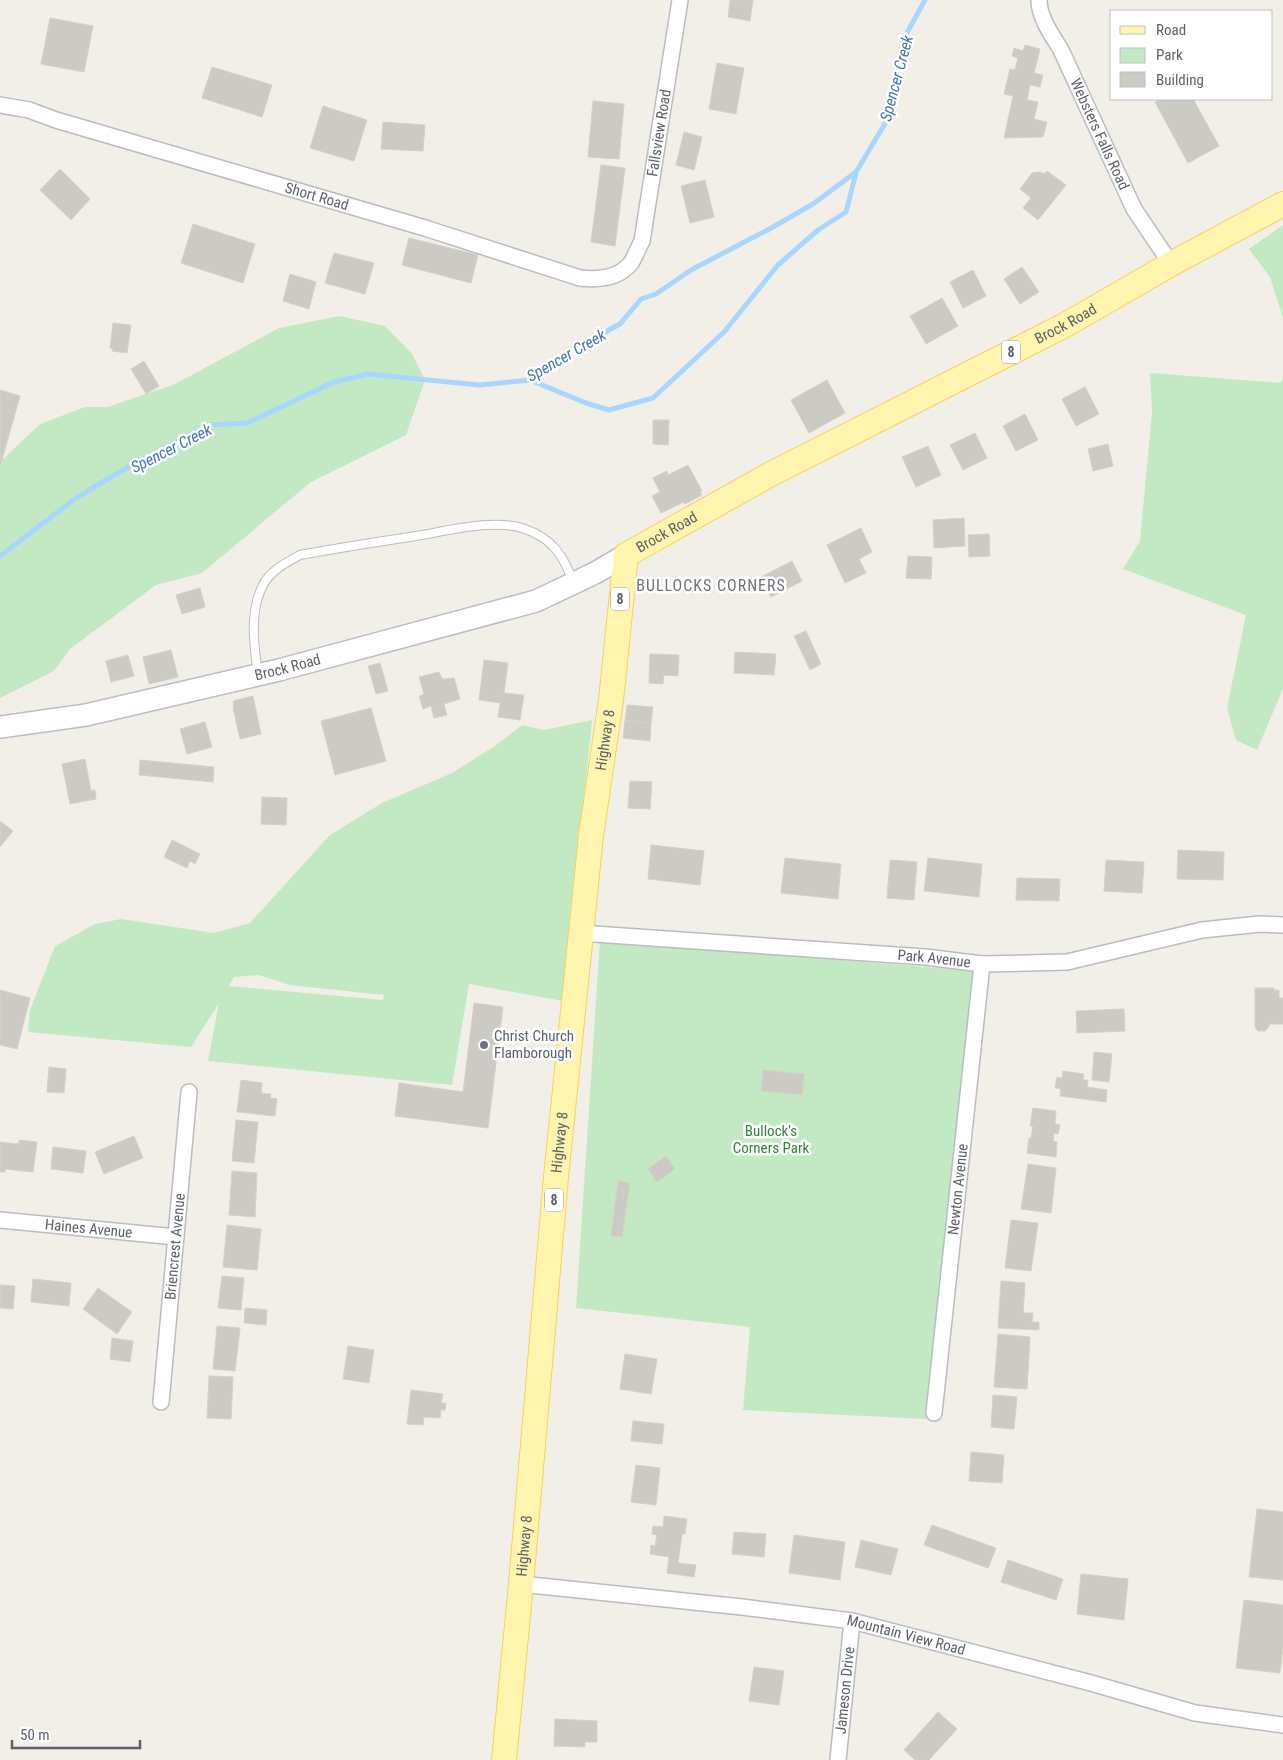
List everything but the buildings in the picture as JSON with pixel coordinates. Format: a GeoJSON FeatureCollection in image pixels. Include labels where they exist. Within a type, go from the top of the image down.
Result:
{"type":"FeatureCollection","features":[{"type":"Feature","properties":{"kind":"main road","name":"Brock Road"},"geometry":{"type":"LineString","coordinates":[[0,727],[86,715],[258,674],[536,601],[574,584],[626,556],[771,474],[1067,324],[1171,264],[1283,204]]}},
{"type":"Feature","properties":{"kind":"main road","name":"Highway 8"},"geometry":{"type":"LineString","coordinates":[[504,1760],[556,1177],[580,933],[610,700],[626,556]]}},
{"type":"Feature","properties":{"kind":"street","name":"Fallsview Road"},"geometry":{"type":"LineString","coordinates":[[630,263],[642,241],[680,0]]}},
{"type":"Feature","properties":{"kind":"street","name":"Websters Falls Road"},"geometry":{"type":"LineString","coordinates":[[1039,0],[1048,30],[1061,50],[1134,210],[1171,264]]}},
{"type":"Feature","properties":{"kind":"street","name":"Short Road"},"geometry":{"type":"LineString","coordinates":[[0,105],[29,110],[56,120],[415,226],[580,278],[595,279],[614,275],[630,263]]}},
{"type":"Feature","properties":{"kind":"street","name":"Park Avenue"},"geometry":{"type":"LineString","coordinates":[[580,933],[925,957],[982,964],[1067,962],[1144,942],[1202,930],[1260,924],[1283,925]]}},
{"type":"Feature","properties":{"kind":"street","name":"Newton Avenue"},"geometry":{"type":"LineString","coordinates":[[934,1414],[982,964]]}},
{"type":"Feature","properties":{"kind":"street","name":"Briencrest Avenue"},"geometry":{"type":"LineString","coordinates":[[161,1402],[189,1092]]}},
{"type":"Feature","properties":{"kind":"street","name":"Haines Avenue"},"geometry":{"type":"LineString","coordinates":[[0,1220],[176,1237]]}},
{"type":"Feature","properties":{"kind":"street","name":"Mountain View Road"},"geometry":{"type":"LineString","coordinates":[[521,1584],[742,1607],[852,1621],[1091,1683],[1194,1713],[1283,1725]]}},
{"type":"Feature","properties":{"kind":"street","name":"Jameson Drive"},"geometry":{"type":"LineString","coordinates":[[838,1760],[852,1621]]}},
{"type":"Feature","properties":{"kind":"lane"},"geometry":{"type":"LineString","coordinates":[[258,674],[253,638],[256,604],[264,583],[282,565],[300,556],[450,530],[496,525],[523,528],[549,541],[568,566],[574,584]]}},
{"type":"Feature","properties":{"kind":"green space"},"geometry":{"type":"Polygon","coordinates":[[[1283,225],[1283,318],[1270,277],[1249,249],[1283,225]]]}},
{"type":"Feature","properties":{"kind":"green space"},"geometry":{"type":"Polygon","coordinates":[[[339,316],[385,326],[412,354],[425,380],[406,435],[311,482],[202,573],[156,585],[70,649],[54,671],[0,698],[0,462],[40,424],[85,407],[108,407],[175,384],[279,328],[339,316]]]}},
{"type":"Feature","properties":{"kind":"green space"},"geometry":{"type":"Polygon","coordinates":[[[1150,373],[1281,383],[1283,377],[1283,689],[1257,750],[1236,740],[1227,708],[1246,615],[1123,569],[1140,541],[1152,412],[1150,373]]]}},
{"type":"Feature","properties":{"kind":"green space"},"geometry":{"type":"Polygon","coordinates":[[[592,720],[563,1001],[469,984],[452,1085],[208,1061],[219,1003],[191,1047],[28,1032],[30,1010],[55,946],[95,924],[121,919],[214,933],[250,923],[330,835],[382,803],[452,773],[495,746],[522,725],[544,730],[592,720]],[[259,975],[234,977],[229,986],[383,1000],[384,995],[290,985],[259,975]]]}},
{"type":"Feature","properties":{"kind":"green space","name":"Bullock's Corners Park"},"geometry":{"type":"Polygon","coordinates":[[[600,940],[973,971],[926,1419],[743,1410],[750,1327],[576,1308],[600,940]]]}},
{"type":"Feature","properties":{"kind":"waterway","name":"Spencer Creek"},"geometry":{"type":"LineString","coordinates":[[0,556],[76,498],[121,471],[208,425],[247,423],[334,382],[368,374],[479,385],[530,380],[570,351],[620,324],[641,299],[656,294],[691,270],[813,204],[856,172],[886,122],[903,40],[925,0]]}},
{"type":"Feature","properties":{"kind":"waterway"},"geometry":{"type":"LineString","coordinates":[[530,380],[586,403],[609,410],[653,398],[724,332],[778,265],[818,230],[846,212],[856,173]]}},
{"type":"Feature","properties":{"kind":"place","name":"Christ Church Flamborough"},"geometry":{"type":"Point","coordinates":[484,1045]}},
{"type":"Feature","properties":{"kind":"district","name":"BULLOCKS CORNERS"},"geometry":{"type":"Point","coordinates":[711,585]}}]}
